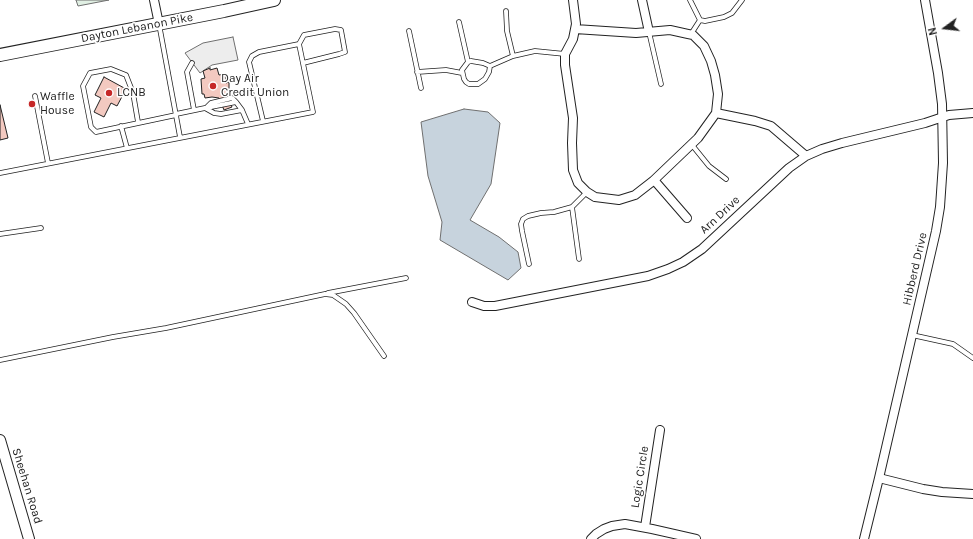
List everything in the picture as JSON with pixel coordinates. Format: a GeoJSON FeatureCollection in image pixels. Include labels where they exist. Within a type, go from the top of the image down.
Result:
{"type":"FeatureCollection","features":[{"type":"Feature","properties":{"kind":"main road","name":"Dayton Lebanon Pike"},"geometry":{"type":"LineString","coordinates":[[0,55],[274,0]]}},
{"type":"Feature","properties":{"kind":"street"},"geometry":{"type":"LineString","coordinates":[[154,0],[159,24]]}},
{"type":"Feature","properties":{"kind":"street"},"geometry":{"type":"LineString","coordinates":[[573,0],[576,24],[572,39],[565,54],[565,67],[573,118],[573,170],[578,183],[587,192],[595,197],[619,200],[635,195],[654,180],[698,138],[716,113],[718,94],[715,75],[711,61],[704,46],[691,34],[670,30],[636,33],[575,29]]}},
{"type":"Feature","properties":{"kind":"street"},"geometry":{"type":"LineString","coordinates":[[642,0],[649,32]]}},
{"type":"Feature","properties":{"kind":"street","name":"Hibberd Drive"},"geometry":{"type":"LineString","coordinates":[[864,539],[936,231],[940,207],[943,163],[942,104],[925,0]]}},
{"type":"Feature","properties":{"kind":"street"},"geometry":{"type":"LineString","coordinates":[[716,113],[771,126],[806,156]]}},
{"type":"Feature","properties":{"kind":"street","name":"Arn Drive"},"geometry":{"type":"LineString","coordinates":[[472,302],[484,306],[495,306],[648,276],[668,269],[683,262],[702,249],[789,168],[806,156],[842,142],[942,117],[973,113]]}},
{"type":"Feature","properties":{"kind":"street"},"geometry":{"type":"LineString","coordinates":[[654,180],[687,218]]}},
{"type":"Feature","properties":{"kind":"street","name":"Logic Circle"},"geometry":{"type":"LineString","coordinates":[[645,527],[660,430]]}},
{"type":"Feature","properties":{"kind":"street","name":"Sheehan Road"},"geometry":{"type":"LineString","coordinates":[[0,440],[30,539]]}},
{"type":"Feature","properties":{"kind":"street"},"geometry":{"type":"LineString","coordinates":[[879,478],[929,490],[973,494]]}},
{"type":"Feature","properties":{"kind":"street"},"geometry":{"type":"LineString","coordinates":[[590,539],[596,534],[612,526],[625,524],[696,539]]}},
{"type":"Feature","properties":{"kind":"lane"},"geometry":{"type":"LineString","coordinates":[[690,0],[700,20]]}},
{"type":"Feature","properties":{"kind":"lane"},"geometry":{"type":"LineString","coordinates":[[700,20],[705,21],[724,18],[732,13],[742,0]]}},
{"type":"Feature","properties":{"kind":"lane"},"geometry":{"type":"LineString","coordinates":[[506,11],[507,31],[513,56]]}},
{"type":"Feature","properties":{"kind":"lane"},"geometry":{"type":"LineString","coordinates":[[691,34],[700,20]]}},
{"type":"Feature","properties":{"kind":"lane"},"geometry":{"type":"LineString","coordinates":[[459,22],[468,62]]}},
{"type":"Feature","properties":{"kind":"lane"},"geometry":{"type":"LineString","coordinates":[[159,24],[180,137]]}},
{"type":"Feature","properties":{"kind":"lane"},"geometry":{"type":"LineString","coordinates":[[0,173],[313,112],[299,44],[304,35],[335,29],[341,30],[345,52],[303,63]]}},
{"type":"Feature","properties":{"kind":"lane"},"geometry":{"type":"LineString","coordinates":[[409,31],[420,88]]}},
{"type":"Feature","properties":{"kind":"lane"},"geometry":{"type":"LineString","coordinates":[[649,32],[661,84]]}},
{"type":"Feature","properties":{"kind":"lane"},"geometry":{"type":"LineString","coordinates":[[263,122],[249,62],[252,56],[259,52],[299,44]]}},
{"type":"Feature","properties":{"kind":"lane"},"geometry":{"type":"LineString","coordinates":[[490,66],[489,72],[485,79],[474,85],[466,82],[462,73],[462,70],[468,62],[471,61],[477,61],[490,66],[513,56],[535,51],[565,54]]}},
{"type":"Feature","properties":{"kind":"lane"},"geometry":{"type":"LineString","coordinates":[[192,63],[187,72],[194,110]]}},
{"type":"Feature","properties":{"kind":"lane"},"geometry":{"type":"LineString","coordinates":[[138,122],[133,93],[126,75],[111,69],[90,73],[83,86],[91,127],[96,132],[236,102],[242,110],[248,124]]}},
{"type":"Feature","properties":{"kind":"lane"},"geometry":{"type":"LineString","coordinates":[[417,72],[446,70],[462,73]]}},
{"type":"Feature","properties":{"kind":"lane"},"geometry":{"type":"LineString","coordinates":[[35,96],[48,163]]}},
{"type":"Feature","properties":{"kind":"lane"},"geometry":{"type":"LineString","coordinates":[[205,108],[214,113],[221,114],[242,110]]}},
{"type":"Feature","properties":{"kind":"lane"},"geometry":{"type":"LineString","coordinates":[[121,126],[127,148]]}},
{"type":"Feature","properties":{"kind":"lane"},"geometry":{"type":"LineString","coordinates":[[691,144],[709,166],[726,179]]}},
{"type":"Feature","properties":{"kind":"lane"},"geometry":{"type":"LineString","coordinates":[[529,264],[521,224],[523,219],[535,214],[554,212],[572,207],[587,192]]}},
{"type":"Feature","properties":{"kind":"lane"},"geometry":{"type":"LineString","coordinates":[[572,207],[579,259]]}},
{"type":"Feature","properties":{"kind":"lane"},"geometry":{"type":"LineString","coordinates":[[0,234],[42,228]]}},
{"type":"Feature","properties":{"kind":"lane"},"geometry":{"type":"LineString","coordinates":[[0,360],[113,336],[166,328],[406,278]]}},
{"type":"Feature","properties":{"kind":"lane"},"geometry":{"type":"LineString","coordinates":[[326,294],[337,297],[346,304],[384,356]]}},
{"type":"Feature","properties":{"kind":"lane"},"geometry":{"type":"LineString","coordinates":[[912,335],[954,344],[973,358]]}},
{"type":"Feature","properties":{"kind":"green space"},"geometry":{"type":"Polygon","coordinates":[[[76,0],[109,0],[78,6],[76,0]]]}},
{"type":"Feature","properties":{"kind":"shaded area"},"geometry":{"type":"Polygon","coordinates":[[[233,37],[238,60],[212,65],[200,73],[185,53],[203,43],[233,37]]]}},
{"type":"Feature","properties":{"kind":"shaded area"},"geometry":{"type":"Polygon","coordinates":[[[464,109],[488,112],[500,123],[491,184],[470,220],[499,237],[518,252],[521,268],[508,280],[440,240],[442,222],[428,176],[421,122],[464,109]]]}},
{"type":"Feature","properties":{"kind":"building"},"geometry":{"type":"Polygon","coordinates":[[[210,68],[210,70],[217,68],[219,75],[225,74],[226,83],[229,82],[229,93],[226,94],[232,107],[224,110],[219,98],[205,98],[204,94],[202,94],[201,79],[205,78],[203,71],[210,68]]]}},
{"type":"Feature","properties":{"kind":"building"},"geometry":{"type":"Polygon","coordinates":[[[104,77],[126,89],[117,106],[111,103],[104,117],[94,112],[101,98],[95,95],[104,77]]]}},
{"type":"Feature","properties":{"kind":"building"},"geometry":{"type":"Polygon","coordinates":[[[0,105],[8,138],[0,140],[0,105]]]}},
{"type":"Feature","properties":{"kind":"place","name":"Day Air Credit Union"},"geometry":{"type":"Point","coordinates":[213,86]}},
{"type":"Feature","properties":{"kind":"place","name":"LCNB"},"geometry":{"type":"Point","coordinates":[109,93]}},
{"type":"Feature","properties":{"kind":"place","name":"Waffle House"},"geometry":{"type":"Point","coordinates":[32,104]}}]}
